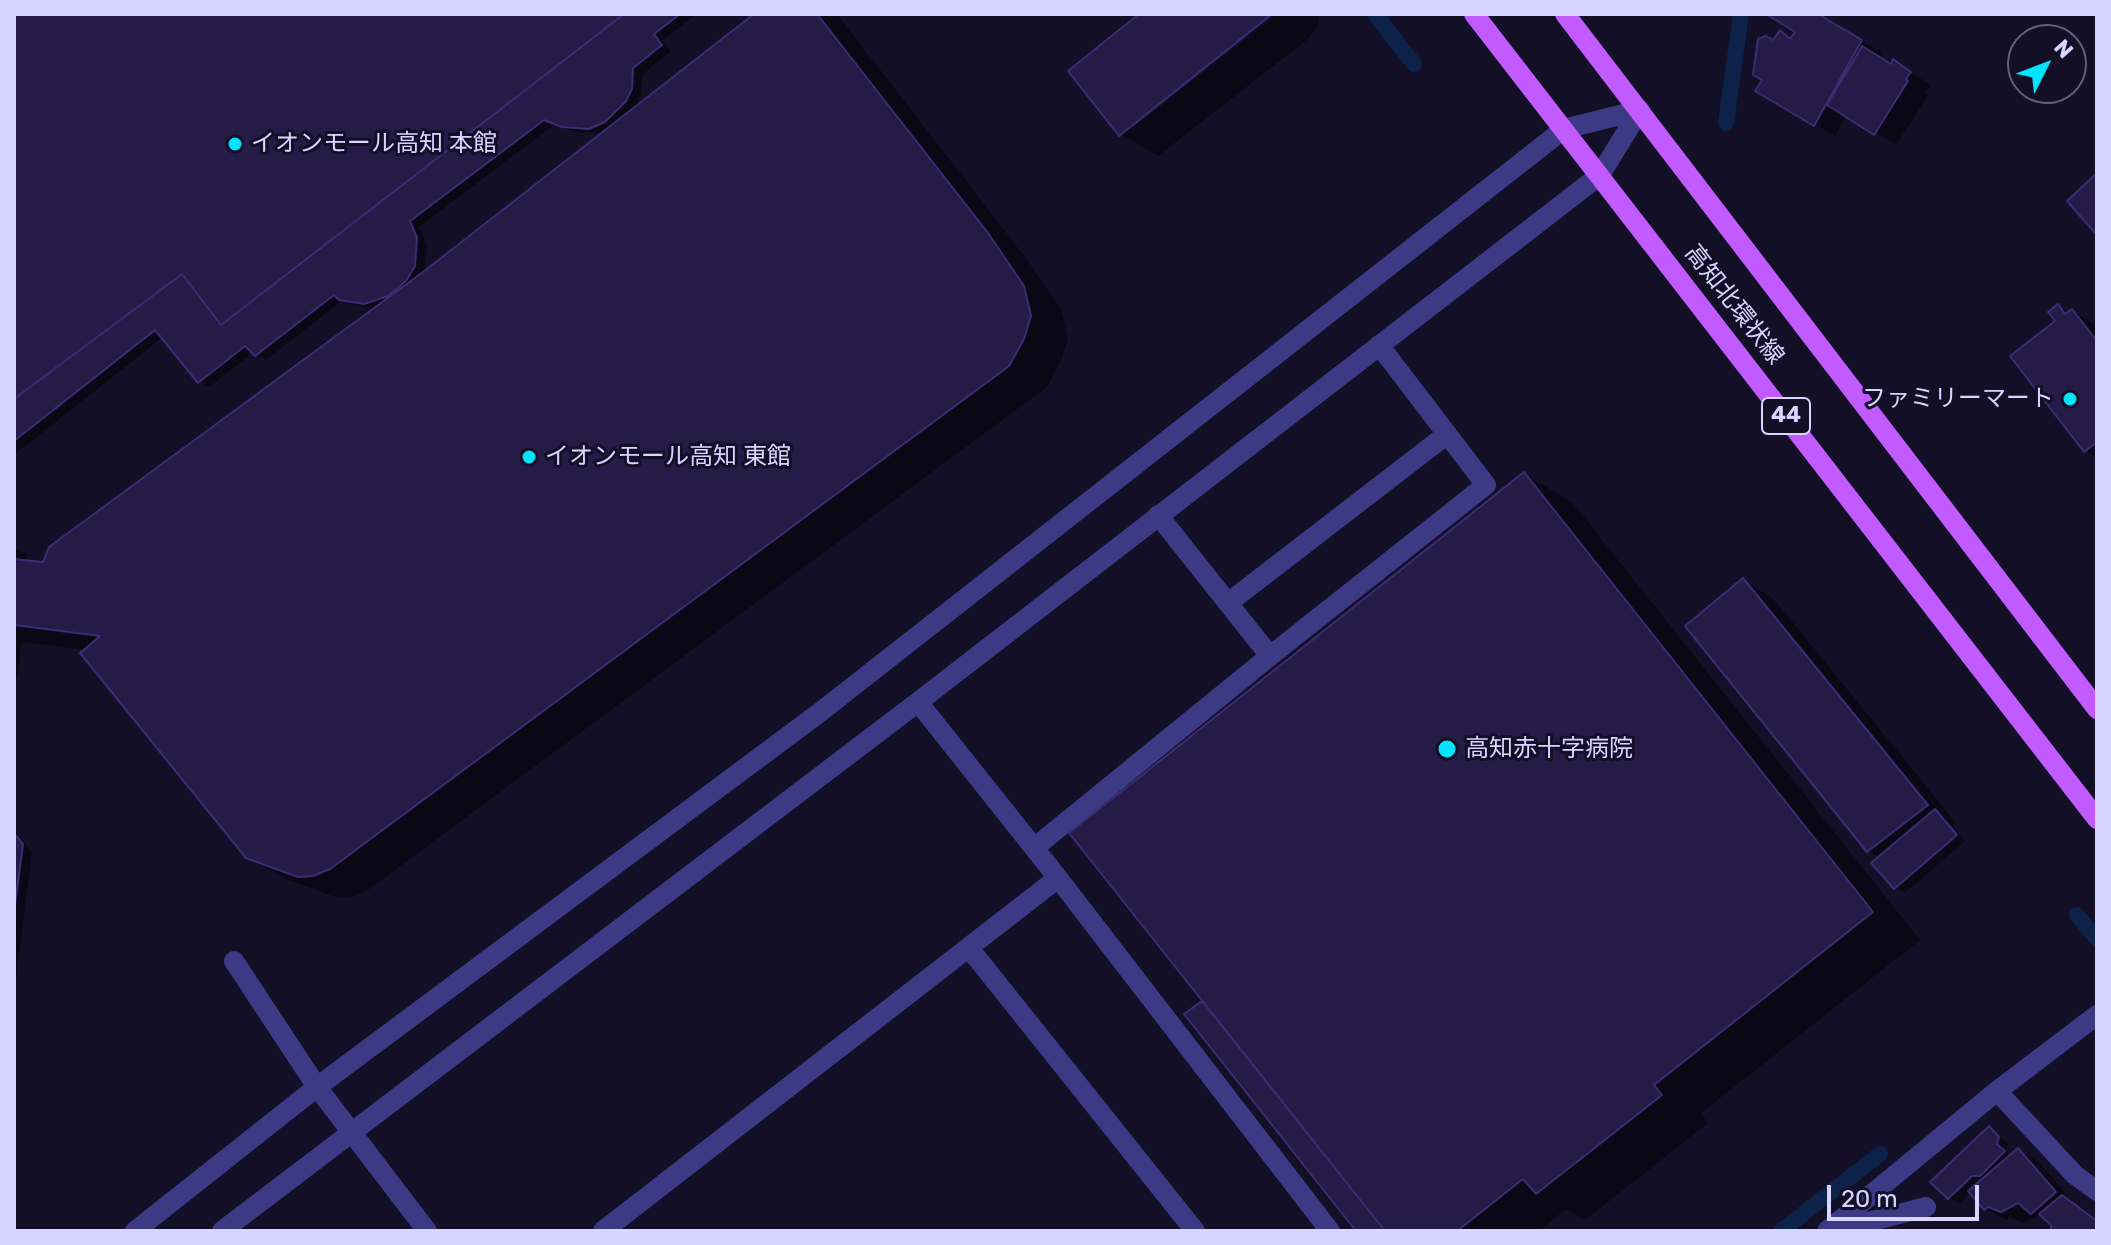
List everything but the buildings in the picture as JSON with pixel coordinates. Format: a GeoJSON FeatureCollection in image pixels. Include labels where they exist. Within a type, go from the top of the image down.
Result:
{"type":"FeatureCollection","features":[{"type":"Feature","properties":{"kind":"main road","name":"高知北環状線"},"geometry":{"type":"LineString","coordinates":[[1474,14],[2097,819]]}},
{"type":"Feature","properties":{"kind":"main road","name":"高知北環状線"},"geometry":{"type":"LineString","coordinates":[[1565,14],[2097,709]]}},
{"type":"Feature","properties":{"kind":"street"},"geometry":{"type":"LineString","coordinates":[[135,1231],[317,1087],[819,713],[1564,129],[1640,110]]}},
{"type":"Feature","properties":{"kind":"street"},"geometry":{"type":"LineString","coordinates":[[222,1231],[918,702],[1600,175],[1640,110]]}},
{"type":"Feature","properties":{"kind":"street"},"geometry":{"type":"LineString","coordinates":[[1034,848],[1486,485],[1379,345]]}},
{"type":"Feature","properties":{"kind":"street"},"geometry":{"type":"LineString","coordinates":[[1228,603],[1446,435]]}},
{"type":"Feature","properties":{"kind":"street"},"geometry":{"type":"LineString","coordinates":[[1158,515],[1270,656]]}},
{"type":"Feature","properties":{"kind":"street"},"geometry":{"type":"LineString","coordinates":[[918,702],[1330,1231]]}},
{"type":"Feature","properties":{"kind":"street"},"geometry":{"type":"LineString","coordinates":[[603,1231],[1058,878]]}},
{"type":"Feature","properties":{"kind":"street"},"geometry":{"type":"LineString","coordinates":[[969,948],[1195,1231]]}},
{"type":"Feature","properties":{"kind":"street"},"geometry":{"type":"LineString","coordinates":[[234,961],[317,1087],[427,1231]]}},
{"type":"Feature","properties":{"kind":"street"},"geometry":{"type":"LineString","coordinates":[[1830,1231],[1997,1091],[2097,1015]]}},
{"type":"Feature","properties":{"kind":"street"},"geometry":{"type":"LineString","coordinates":[[1997,1091],[2075,1175],[2097,1191]]}},
{"type":"Feature","properties":{"kind":"street"},"geometry":{"type":"LineString","coordinates":[[1830,1231],[1926,1207]]}},
{"type":"Feature","properties":{"kind":"waterway"},"geometry":{"type":"LineString","coordinates":[[1375,14],[1414,64]]}},
{"type":"Feature","properties":{"kind":"waterway"},"geometry":{"type":"LineString","coordinates":[[1726,123],[1741,14]]}},
{"type":"Feature","properties":{"kind":"waterway"},"geometry":{"type":"LineString","coordinates":[[2077,915],[2097,939]]}},
{"type":"Feature","properties":{"kind":"waterway"},"geometry":{"type":"LineString","coordinates":[[1781,1231],[1880,1154]]}},
{"type":"Feature","properties":{"kind":"place","name":"イオンモール高知 本館"},"geometry":{"type":"Point","coordinates":[235,144]}},
{"type":"Feature","properties":{"kind":"place","name":"ファミリーマート"},"geometry":{"type":"Point","coordinates":[2070,399]}},
{"type":"Feature","properties":{"kind":"place","name":"イオンモール高知 東館"},"geometry":{"type":"Point","coordinates":[529,457]}},
{"type":"Feature","properties":{"kind":"place","name":"高知赤十字病院"},"geometry":{"type":"Point","coordinates":[1447,749]}}]}
